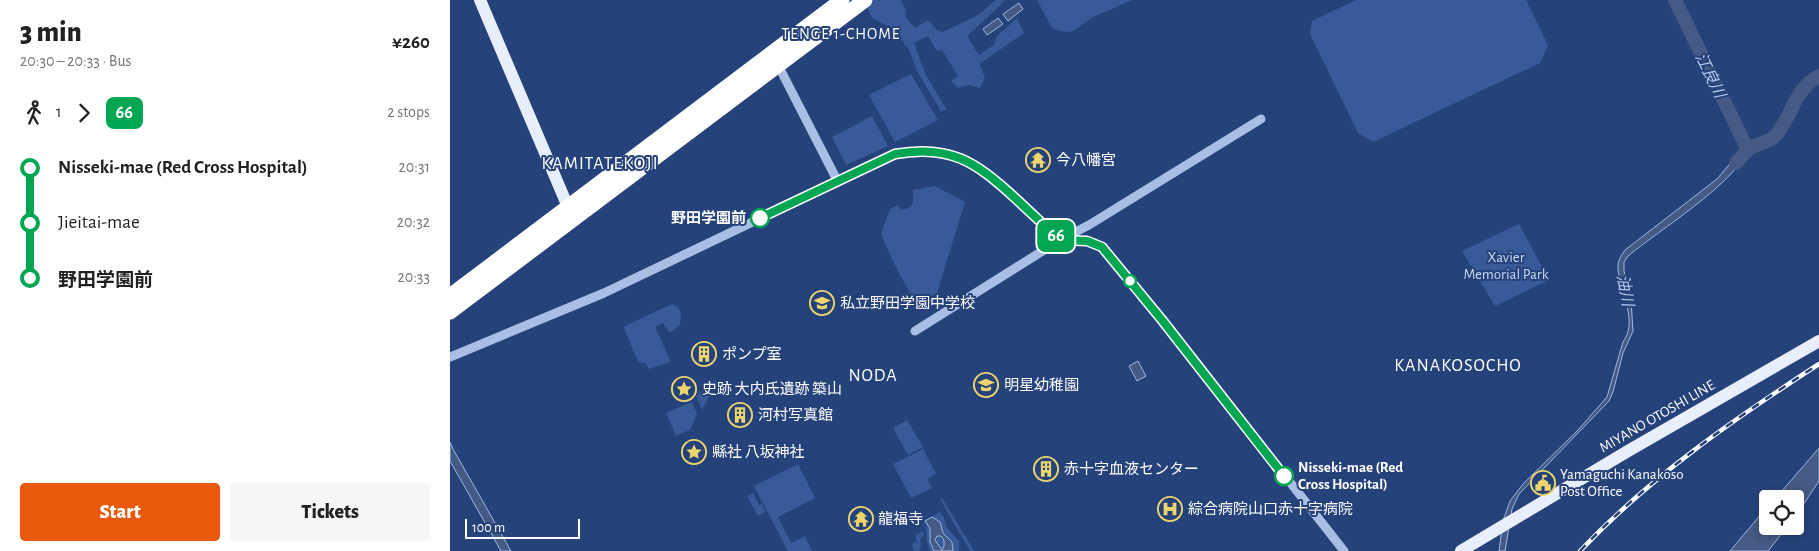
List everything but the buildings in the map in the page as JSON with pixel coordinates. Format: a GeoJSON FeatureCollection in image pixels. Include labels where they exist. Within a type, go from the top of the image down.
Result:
{"type":"FeatureCollection","features":[{"type":"Feature","properties":{"kind":"highway"},"geometry":{"type":"LineString","coordinates":[[450,312],[571,213],[842,0]]}},
{"type":"Feature","properties":{"kind":"highway"},"geometry":{"type":"LineString","coordinates":[[450,296],[571,213],[778,65],[865,0]]}},
{"type":"Feature","properties":{"kind":"main road"},"geometry":{"type":"LineString","coordinates":[[480,0],[571,213]]}},
{"type":"Feature","properties":{"kind":"main road","name":"MIYANO OTOSHI LINE"},"geometry":{"type":"LineString","coordinates":[[1461,551],[1512,519],[1819,341]]}},
{"type":"Feature","properties":{"kind":"street"},"geometry":{"type":"LineString","coordinates":[[778,65],[838,182]]}},
{"type":"Feature","properties":{"kind":"street"},"geometry":{"type":"LineString","coordinates":[[915,331],[1060,240],[1089,225],[1261,119]]}},
{"type":"Feature","properties":{"kind":"street"},"geometry":{"type":"LineString","coordinates":[[450,357],[604,293],[895,154],[929,151],[958,156],[996,180],[1060,240],[1087,241],[1102,247],[1344,551]]}},
{"type":"Feature","properties":{"kind":"green space"},"geometry":{"type":"Polygon","coordinates":[[[874,0],[901,0],[906,10],[905,16],[915,28],[928,20],[937,30],[943,32],[978,15],[996,0],[1006,0],[967,36],[979,55],[994,45],[997,36],[1017,18],[1024,33],[979,64],[985,77],[980,88],[969,85],[958,88],[951,81],[958,76],[942,50],[937,51],[928,36],[914,43],[926,75],[947,110],[941,111],[917,71],[909,50],[893,29],[871,17],[867,7],[874,0]]]}},
{"type":"Feature","properties":{"kind":"green space"},"geometry":{"type":"Polygon","coordinates":[[[1037,0],[1132,0],[1091,18],[1071,32],[1052,28],[1037,0]]]}},
{"type":"Feature","properties":{"kind":"green space"},"geometry":{"type":"Polygon","coordinates":[[[1356,0],[1526,0],[1548,45],[1540,63],[1373,142],[1358,133],[1310,34],[1312,21],[1356,0]]]}},
{"type":"Feature","properties":{"kind":"green space"},"geometry":{"type":"Polygon","coordinates":[[[911,74],[938,120],[895,142],[869,95],[911,74]]]}},
{"type":"Feature","properties":{"kind":"green space"},"geometry":{"type":"Polygon","coordinates":[[[872,116],[888,146],[846,165],[832,137],[872,116]]]}},
{"type":"Feature","properties":{"kind":"green space"},"geometry":{"type":"Polygon","coordinates":[[[935,186],[965,202],[937,293],[920,299],[915,297],[907,287],[881,234],[890,209],[898,205],[900,210],[909,208],[913,203],[913,190],[935,186]]]}},
{"type":"Feature","properties":{"kind":"green space","name":"Xavier Memorial Park"},"geometry":{"type":"Polygon","coordinates":[[[1519,224],[1549,280],[1495,306],[1462,251],[1519,224]]]}},
{"type":"Feature","properties":{"kind":"green space"},"geometry":{"type":"Polygon","coordinates":[[[672,304],[678,307],[681,314],[680,325],[671,332],[663,323],[655,327],[670,362],[649,369],[646,363],[638,362],[624,328],[672,304]]]}},
{"type":"Feature","properties":{"kind":"green space"},"geometry":{"type":"Polygon","coordinates":[[[716,380],[717,382],[702,410],[696,396],[716,380]]]}},
{"type":"Feature","properties":{"kind":"green space"},"geometry":{"type":"Polygon","coordinates":[[[692,402],[697,414],[690,430],[676,436],[666,413],[692,402]]]}},
{"type":"Feature","properties":{"kind":"green space"},"geometry":{"type":"Polygon","coordinates":[[[907,420],[923,447],[908,455],[893,428],[907,420]]]}},
{"type":"Feature","properties":{"kind":"green space"},"geometry":{"type":"Polygon","coordinates":[[[923,449],[936,474],[927,479],[932,488],[911,498],[893,464],[923,449]]]}},
{"type":"Feature","properties":{"kind":"green space"},"geometry":{"type":"Polygon","coordinates":[[[798,464],[815,498],[778,517],[791,543],[805,536],[812,551],[788,551],[754,486],[798,464]]]}},
{"type":"Feature","properties":{"kind":"green space"},"geometry":{"type":"Polygon","coordinates":[[[753,493],[759,505],[762,504],[765,512],[758,516],[747,496],[753,493]]]}},
{"type":"Feature","properties":{"kind":"green space"},"geometry":{"type":"Polygon","coordinates":[[[942,498],[974,551],[970,551],[940,499],[942,498]]]}},
{"type":"Feature","properties":{"kind":"green space"},"geometry":{"type":"Polygon","coordinates":[[[940,512],[947,528],[959,541],[959,551],[930,551],[924,521],[940,512]]]}},
{"type":"Feature","properties":{"kind":"green space"},"geometry":{"type":"Polygon","coordinates":[[[923,531],[924,535],[920,539],[919,551],[914,551],[912,544],[917,541],[915,535],[923,531]]]}},
{"type":"Feature","properties":{"kind":"water"},"geometry":{"type":"Polygon","coordinates":[[[1019,3],[1023,9],[1008,21],[1003,14],[1019,3]]]}},
{"type":"Feature","properties":{"kind":"water"},"geometry":{"type":"Polygon","coordinates":[[[998,18],[1003,24],[987,35],[983,29],[998,18]]]}},
{"type":"Feature","properties":{"kind":"water"},"geometry":{"type":"Polygon","coordinates":[[[1748,150],[1728,177],[1712,192],[1628,256],[1624,262],[1624,271],[1631,300],[1633,331],[1623,353],[1613,392],[1609,401],[1519,494],[1512,509],[1505,551],[1499,551],[1503,521],[1510,501],[1523,484],[1578,430],[1607,397],[1629,325],[1629,315],[1618,268],[1622,254],[1717,179],[1740,152],[1748,150]]]}},
{"type":"Feature","properties":{"kind":"water"},"geometry":{"type":"Polygon","coordinates":[[[1138,361],[1146,376],[1137,381],[1129,366],[1138,361]]]}},
{"type":"Feature","properties":{"kind":"water"},"geometry":{"type":"Polygon","coordinates":[[[450,442],[511,551],[501,551],[450,461],[450,442]]]}},
{"type":"Feature","properties":{"kind":"water"},"geometry":{"type":"Polygon","coordinates":[[[1819,448],[1819,481],[1804,504],[1804,490],[1783,490],[1819,448]]]}},
{"type":"Feature","properties":{"kind":"water"},"geometry":{"type":"Polygon","coordinates":[[[932,517],[940,522],[943,533],[952,542],[953,551],[934,551],[930,542],[930,528],[925,521],[932,517]],[[937,536],[935,540],[942,550],[944,540],[941,536],[937,536]]]}},
{"type":"Feature","properties":{"kind":"water"},"geometry":{"type":"Polygon","coordinates":[[[1759,517],[1759,535],[1781,535],[1768,551],[1730,551],[1759,517]]]}},
{"type":"Feature","properties":{"kind":"waterway","name":"江良川"},"geometry":{"type":"LineString","coordinates":[[1675,0],[1748,150]]}},
{"type":"Feature","properties":{"kind":"waterway","name":"油川"},"geometry":{"type":"LineString","coordinates":[[1736,163],[1750,148],[1768,141],[1776,135],[1804,88],[1819,76]]}},
{"type":"Feature","properties":{"kind":"railway"},"geometry":{"type":"LineString","coordinates":[[1580,551],[1635,498],[1694,450],[1819,364]]}},
{"type":"Feature","properties":{"kind":"bus line","name":"66"},"geometry":{"type":"LineString","coordinates":[[760,218],[895,154],[929,151],[958,156],[996,180],[1060,240],[1087,241],[1102,247],[1162,320],[1284,476]]}},
{"type":"Feature","properties":{"kind":"place","name":"今八幡宮"},"geometry":{"type":"Point","coordinates":[1038,160]}},
{"type":"Feature","properties":{"kind":"place","name":"野田学園前"},"geometry":{"type":"Point","coordinates":[760,218]}},
{"type":"Feature","properties":{"kind":"place","name":"私立野田学園中学校"},"geometry":{"type":"Point","coordinates":[822,303]}},
{"type":"Feature","properties":{"kind":"place","name":"ポンプ室"},"geometry":{"type":"Point","coordinates":[704,354]}},
{"type":"Feature","properties":{"kind":"place","name":"明星幼稚園"},"geometry":{"type":"Point","coordinates":[986,385]}},
{"type":"Feature","properties":{"kind":"place","name":"史跡 大内氏遺跡 築山"},"geometry":{"type":"Point","coordinates":[684,389]}},
{"type":"Feature","properties":{"kind":"place","name":"河村写真館"},"geometry":{"type":"Point","coordinates":[740,415]}},
{"type":"Feature","properties":{"kind":"place","name":"縣社 八坂神社"},"geometry":{"type":"Point","coordinates":[694,452]}},
{"type":"Feature","properties":{"kind":"place","name":"赤十字血液センター"},"geometry":{"type":"Point","coordinates":[1046,469]}},
{"type":"Feature","properties":{"kind":"place","name":"Nisseki-mae (Red Cross Hospital)"},"geometry":{"type":"Point","coordinates":[1284,476]}},
{"type":"Feature","properties":{"kind":"place","name":"Yamaguchi Kanakoso Post Office"},"geometry":{"type":"Point","coordinates":[1543,483]}},
{"type":"Feature","properties":{"kind":"place","name":"綜合病院山口赤十字病院"},"geometry":{"type":"Point","coordinates":[1170,509]}},
{"type":"Feature","properties":{"kind":"place","name":"龍福寺"},"geometry":{"type":"Point","coordinates":[861,519]}},
{"type":"Feature","properties":{"kind":"district","name":"TENGE 1-CHOME"},"geometry":{"type":"Point","coordinates":[841,33]}},
{"type":"Feature","properties":{"kind":"district","name":"KAMITATEKOJI"},"geometry":{"type":"Point","coordinates":[600,163]}},
{"type":"Feature","properties":{"kind":"district","name":"KANAKOSOCHO"},"geometry":{"type":"Point","coordinates":[1458,365]}},
{"type":"Feature","properties":{"kind":"district","name":"NODA"},"geometry":{"type":"Point","coordinates":[873,375]}}]}
